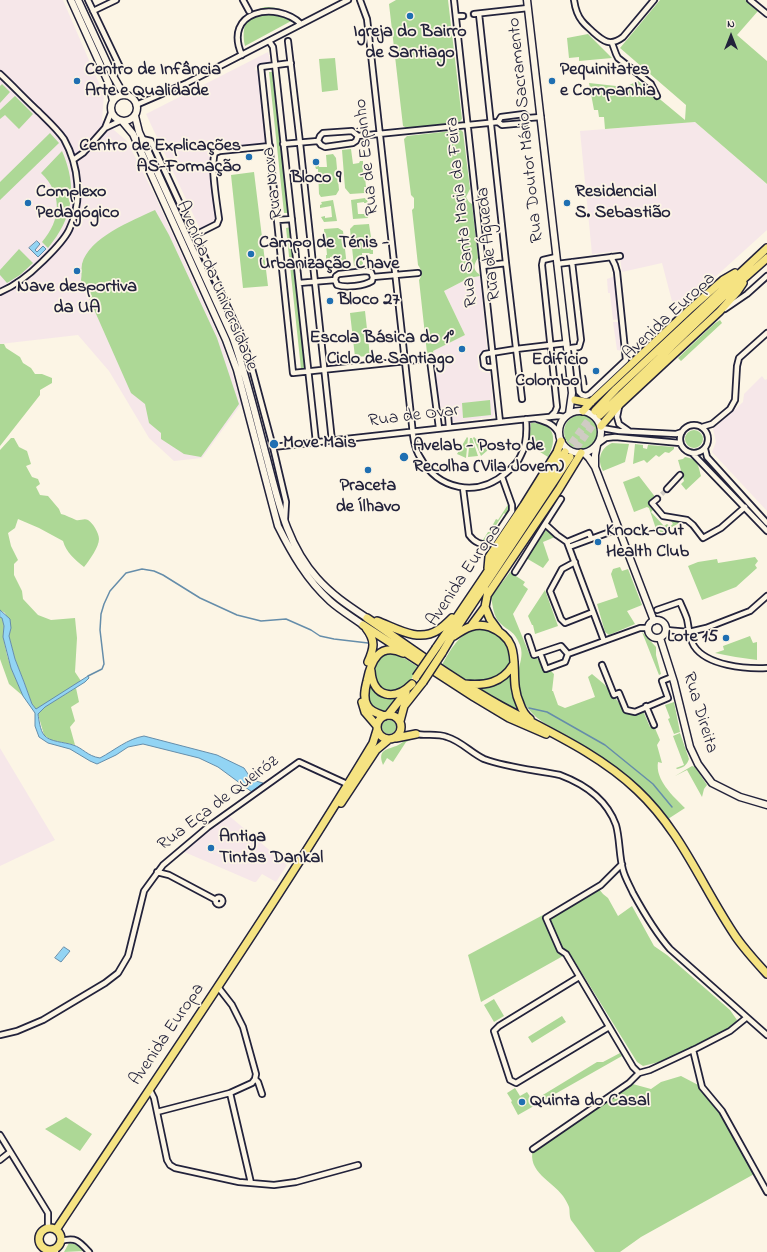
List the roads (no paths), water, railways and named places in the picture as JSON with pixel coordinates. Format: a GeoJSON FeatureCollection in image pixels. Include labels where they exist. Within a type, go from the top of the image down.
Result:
{"type":"FeatureCollection","features":[{"type":"Feature","properties":{"kind":"main road"},"geometry":{"type":"LineString","coordinates":[[71,0],[109,84],[113,101],[111,104],[111,113],[114,118],[122,122],[132,119],[135,116],[136,105],[132,98],[124,95],[113,76],[78,0]]}},
{"type":"Feature","properties":{"kind":"main road","name":"Rua Doutor Mário Sacramento"},"geometry":{"type":"LineString","coordinates":[[527,0],[557,261],[569,346],[573,396],[567,416]]}},
{"type":"Feature","properties":{"kind":"main road"},"geometry":{"type":"LineString","coordinates":[[113,101],[124,95]]}},
{"type":"Feature","properties":{"kind":"main road","name":"Avenida da Universidade"},"geometry":{"type":"LineString","coordinates":[[135,116],[138,132],[233,338],[244,368],[285,525],[293,543],[317,578],[334,595],[367,618]]}},
{"type":"Feature","properties":{"kind":"main road","name":"Avenida da Universidade"},"geometry":{"type":"LineString","coordinates":[[122,122],[133,134],[226,340],[237,370],[278,526],[288,548],[312,583],[330,601],[363,624]]}},
{"type":"Feature","properties":{"kind":"main road","name":"Avenida Europa"},"geometry":{"type":"LineString","coordinates":[[767,248],[616,389],[598,413],[622,393],[767,258]]}},
{"type":"Feature","properties":{"kind":"main road"},"geometry":{"type":"LineString","coordinates":[[582,410],[717,285],[744,268]]}},
{"type":"Feature","properties":{"kind":"main road"},"geometry":{"type":"LineString","coordinates":[[601,427],[620,404],[720,312],[737,292],[747,276]]}},
{"type":"Feature","properties":{"kind":"main road"},"geometry":{"type":"LineString","coordinates":[[573,396],[585,402],[590,402]]}},
{"type":"Feature","properties":{"kind":"main road","name":"Rua Doutor Mário Sacramento"},"geometry":{"type":"LineString","coordinates":[[573,396],[582,410]]}},
{"type":"Feature","properties":{"kind":"main road"},"geometry":{"type":"LineString","coordinates":[[595,467],[595,455],[601,438],[601,427],[595,416],[582,410],[575,411],[567,416],[559,428],[561,441],[569,450],[582,453],[589,458],[595,467],[654,621]]}},
{"type":"Feature","properties":{"kind":"main road"},"geometry":{"type":"LineString","coordinates":[[488,571],[489,557],[524,505],[561,441]]}},
{"type":"Feature","properties":{"kind":"main road"},"geometry":{"type":"LineString","coordinates":[[488,594],[582,453],[593,449],[598,444]]}},
{"type":"Feature","properties":{"kind":"main road","name":"Avenida Europa"},"geometry":{"type":"LineString","coordinates":[[56,1230],[150,1090],[303,856],[373,742],[380,720],[387,716],[412,684],[568,455],[423,682],[404,706],[401,731],[396,738],[388,740],[376,750],[319,835],[303,856]]}},
{"type":"Feature","properties":{"kind":"main road"},"geometry":{"type":"LineString","coordinates":[[471,626],[485,607],[489,588],[506,554]]}},
{"type":"Feature","properties":{"kind":"main road"},"geometry":{"type":"LineString","coordinates":[[485,607],[490,619],[498,630],[508,638],[512,646],[514,653],[514,687],[522,710],[528,717],[544,728]]}},
{"type":"Feature","properties":{"kind":"main road"},"geometry":{"type":"LineString","coordinates":[[367,618],[408,634],[420,635],[430,634],[438,630],[459,613]]}},
{"type":"Feature","properties":{"kind":"main road"},"geometry":{"type":"LineString","coordinates":[[367,618],[462,683],[500,706],[574,745],[603,762],[622,776],[655,809],[671,829],[736,936],[750,956],[767,974]]}},
{"type":"Feature","properties":{"kind":"main road"},"geometry":{"type":"LineString","coordinates":[[654,621],[662,622],[666,626],[664,635],[660,638],[652,636],[648,628],[654,621]]}},
{"type":"Feature","properties":{"kind":"main road"},"geometry":{"type":"LineString","coordinates":[[363,624],[474,697],[509,718],[574,745]]}},
{"type":"Feature","properties":{"kind":"main road"},"geometry":{"type":"LineString","coordinates":[[363,624],[370,633],[373,645],[361,694],[362,700],[365,712],[377,728],[380,736],[388,740]]}},
{"type":"Feature","properties":{"kind":"main road"},"geometry":{"type":"LineString","coordinates":[[452,636],[471,626],[485,625],[498,630]]}},
{"type":"Feature","properties":{"kind":"main road","name":"Rua Direita"},"geometry":{"type":"LineString","coordinates":[[660,638],[672,677],[690,747],[694,757],[707,778],[712,783],[740,797],[767,806]]}},
{"type":"Feature","properties":{"kind":"main road"},"geometry":{"type":"LineString","coordinates":[[416,734],[401,723],[396,717],[387,716],[372,710],[366,704],[365,696],[371,665],[376,656],[380,653],[390,650],[396,651],[419,661]]}},
{"type":"Feature","properties":{"kind":"main road"},"geometry":{"type":"LineString","coordinates":[[371,665],[374,685],[386,694],[400,694],[412,684]]}},
{"type":"Feature","properties":{"kind":"main road"},"geometry":{"type":"LineString","coordinates":[[462,683],[476,685],[497,681],[510,671],[514,665]]}},
{"type":"Feature","properties":{"kind":"main road"},"geometry":{"type":"LineString","coordinates":[[396,738],[416,734]]}},
{"type":"Feature","properties":{"kind":"main road"},"geometry":{"type":"LineString","coordinates":[[48,1228],[56,1230],[60,1234],[61,1241],[59,1245],[54,1251],[45,1250],[40,1244],[39,1237],[42,1231],[48,1228]]}},
{"type":"Feature","properties":{"kind":"street"},"geometry":{"type":"LineString","coordinates":[[88,0],[120,67],[113,76]]}},
{"type":"Feature","properties":{"kind":"street"},"geometry":{"type":"LineString","coordinates":[[93,11],[116,0]]}},
{"type":"Feature","properties":{"kind":"street"},"geometry":{"type":"LineString","coordinates":[[242,0],[249,11]]}},
{"type":"Feature","properties":{"kind":"street"},"geometry":{"type":"LineString","coordinates":[[136,105],[187,83],[348,0]]}},
{"type":"Feature","properties":{"kind":"street","name":"Rua de Espinho"},"geometry":{"type":"LineString","coordinates":[[360,0],[367,19],[416,448],[426,467],[443,482],[463,488]]}},
{"type":"Feature","properties":{"kind":"street","name":"Rua Santa Maria da Feira"},"geometry":{"type":"LineString","coordinates":[[454,0],[500,422]]}},
{"type":"Feature","properties":{"kind":"street"},"geometry":{"type":"LineString","coordinates":[[574,0],[576,10],[581,20],[605,42],[612,42],[623,38],[654,0]]}},
{"type":"Feature","properties":{"kind":"street"},"geometry":{"type":"LineString","coordinates":[[750,0],[767,14]]}},
{"type":"Feature","properties":{"kind":"street"},"geometry":{"type":"LineString","coordinates":[[242,55],[237,41],[238,29],[243,17],[254,7]]}},
{"type":"Feature","properties":{"kind":"street","name":"Rua de Águeda"},"geometry":{"type":"LineString","coordinates":[[522,399],[476,14],[528,8]]}},
{"type":"Feature","properties":{"kind":"street"},"geometry":{"type":"LineString","coordinates":[[289,10],[298,18],[301,24]]}},
{"type":"Feature","properties":{"kind":"street"},"geometry":{"type":"LineString","coordinates":[[456,16],[463,16]]}},
{"type":"Feature","properties":{"kind":"street","name":"Rua Nova"},"geometry":{"type":"LineString","coordinates":[[269,41],[273,47],[275,64],[316,442]]}},
{"type":"Feature","properties":{"kind":"street","name":"Rua Nova"},"geometry":{"type":"LineString","coordinates":[[288,41],[332,441]]}},
{"type":"Feature","properties":{"kind":"street"},"geometry":{"type":"LineString","coordinates":[[612,42],[618,58],[651,84],[657,96]]}},
{"type":"Feature","properties":{"kind":"street"},"geometry":{"type":"LineString","coordinates":[[291,63],[260,67],[278,220],[293,373],[426,359],[430,360],[439,428]]}},
{"type":"Feature","properties":{"kind":"street"},"geometry":{"type":"LineString","coordinates":[[0,74],[57,130],[63,138],[73,160],[78,186],[76,203],[69,230],[62,240],[28,276],[14,286],[0,292]]}},
{"type":"Feature","properties":{"kind":"street"},"geometry":{"type":"LineString","coordinates":[[73,160],[83,153],[105,128],[111,113]]}},
{"type":"Feature","properties":{"kind":"street"},"geometry":{"type":"LineString","coordinates":[[498,122],[501,117],[524,114],[528,118],[541,117]]}},
{"type":"Feature","properties":{"kind":"street"},"geometry":{"type":"LineString","coordinates":[[318,141],[323,133],[352,131],[358,136],[498,122],[502,125],[525,123],[528,118]]}},
{"type":"Feature","properties":{"kind":"street"},"geometry":{"type":"LineString","coordinates":[[105,128],[122,122]]}},
{"type":"Feature","properties":{"kind":"street"},"geometry":{"type":"LineString","coordinates":[[318,141],[325,147],[353,144],[358,136]]}},
{"type":"Feature","properties":{"kind":"street","name":"Avenida da Universidade"},"geometry":{"type":"LineString","coordinates":[[142,139],[151,141],[241,336],[255,379],[286,502],[285,525]]}},
{"type":"Feature","properties":{"kind":"street"},"geometry":{"type":"LineString","coordinates":[[283,144],[318,141]]}},
{"type":"Feature","properties":{"kind":"street"},"geometry":{"type":"LineString","coordinates":[[195,235],[217,224],[219,219],[214,157],[215,153],[220,151],[270,146]]}},
{"type":"Feature","properties":{"kind":"street"},"geometry":{"type":"LineString","coordinates":[[278,220],[292,219]]}},
{"type":"Feature","properties":{"kind":"street"},"geometry":{"type":"LineString","coordinates":[[557,261],[572,262],[620,256]]}},
{"type":"Feature","properties":{"kind":"street","name":"Rua Doutor Mário Sacramento"},"geometry":{"type":"LineString","coordinates":[[572,262],[581,340],[579,347],[569,346],[578,392],[582,396],[586,396],[626,360],[616,272],[611,257]]}},
{"type":"Feature","properties":{"kind":"street","name":"Rua Doutor Mário Sacramento"},"geometry":{"type":"LineString","coordinates":[[550,417],[555,412],[557,407],[542,265],[543,260],[557,261]]}},
{"type":"Feature","properties":{"kind":"street"},"geometry":{"type":"LineString","coordinates":[[483,266],[506,263]]}},
{"type":"Feature","properties":{"kind":"street"},"geometry":{"type":"LineString","coordinates":[[335,280],[336,276],[339,274],[371,272],[373,276]]}},
{"type":"Feature","properties":{"kind":"street"},"geometry":{"type":"LineString","coordinates":[[373,276],[418,273]]}},
{"type":"Feature","properties":{"kind":"street"},"geometry":{"type":"LineString","coordinates":[[335,280],[337,285],[342,286],[368,284],[372,281],[373,276]]}},
{"type":"Feature","properties":{"kind":"street"},"geometry":{"type":"LineString","coordinates":[[720,312],[747,294],[767,276]]}},
{"type":"Feature","properties":{"kind":"street"},"geometry":{"type":"LineString","coordinates":[[299,283],[335,280]]}},
{"type":"Feature","properties":{"kind":"street"},"geometry":{"type":"LineString","coordinates":[[767,333],[739,358],[737,366],[735,400],[730,409],[712,424],[702,427],[693,425],[685,428],[680,439],[680,443],[685,450],[693,454],[767,531]]}},
{"type":"Feature","properties":{"kind":"street"},"geometry":{"type":"LineString","coordinates":[[494,367],[487,367],[484,365],[482,357],[485,354],[550,345],[569,346]]}},
{"type":"Feature","properties":{"kind":"street"},"geometry":{"type":"LineString","coordinates":[[620,404],[617,417],[619,424],[629,431]]}},
{"type":"Feature","properties":{"kind":"street"},"geometry":{"type":"LineString","coordinates":[[436,413],[446,413],[448,415],[449,427]]}},
{"type":"Feature","properties":{"kind":"street","name":"Rua de Ovar"},"geometry":{"type":"LineString","coordinates":[[273,447],[439,428],[567,416]]}},
{"type":"Feature","properties":{"kind":"street","name":"Rua de Ovar"},"geometry":{"type":"LineString","coordinates":[[535,418],[548,422],[556,427],[559,434]]}},
{"type":"Feature","properties":{"kind":"street"},"geometry":{"type":"LineString","coordinates":[[502,477],[512,505],[512,511],[490,544],[484,545],[473,540],[469,535],[463,488],[477,488],[490,484],[502,477],[516,465],[522,455],[525,444],[526,419]]}},
{"type":"Feature","properties":{"kind":"street"},"geometry":{"type":"LineString","coordinates":[[693,454],[699,453],[705,449],[708,443],[708,435],[712,424]]}},
{"type":"Feature","properties":{"kind":"street"},"geometry":{"type":"LineString","coordinates":[[601,427],[614,431],[676,434],[682,432]]}},
{"type":"Feature","properties":{"kind":"street"},"geometry":{"type":"LineString","coordinates":[[702,427],[708,435]]}},
{"type":"Feature","properties":{"kind":"street"},"geometry":{"type":"LineString","coordinates":[[598,444],[606,438],[615,437],[680,443]]}},
{"type":"Feature","properties":{"kind":"street"},"geometry":{"type":"LineString","coordinates":[[705,449],[707,457],[767,523]]}},
{"type":"Feature","properties":{"kind":"street"},"geometry":{"type":"LineString","coordinates":[[667,489],[680,476]]}},
{"type":"Feature","properties":{"kind":"street"},"geometry":{"type":"LineString","coordinates":[[515,572],[561,498]]}},
{"type":"Feature","properties":{"kind":"street"},"geometry":{"type":"LineString","coordinates":[[657,499],[652,503],[663,516],[687,520],[694,525],[703,538],[721,528],[745,507]]}},
{"type":"Feature","properties":{"kind":"street"},"geometry":{"type":"LineString","coordinates":[[751,514],[755,510]]}},
{"type":"Feature","properties":{"kind":"street"},"geometry":{"type":"LineString","coordinates":[[544,524],[567,542],[604,641]]}},
{"type":"Feature","properties":{"kind":"street"},"geometry":{"type":"LineString","coordinates":[[569,547],[618,528]]}},
{"type":"Feature","properties":{"kind":"street"},"geometry":{"type":"LineString","coordinates":[[567,542],[589,533],[592,538]]}},
{"type":"Feature","properties":{"kind":"street"},"geometry":{"type":"LineString","coordinates":[[575,562],[562,569],[550,591],[561,619],[565,624],[593,612]]}},
{"type":"Feature","properties":{"kind":"street"},"geometry":{"type":"LineString","coordinates":[[666,630],[689,632],[706,628],[750,611],[767,596]]}},
{"type":"Feature","properties":{"kind":"street"},"geometry":{"type":"LineString","coordinates":[[658,610],[680,602],[687,619],[689,632],[695,647],[709,658],[738,667],[767,668]]}},
{"type":"Feature","properties":{"kind":"street"},"geometry":{"type":"LineString","coordinates":[[540,653],[546,669],[565,662],[568,654],[640,628],[648,628]]}},
{"type":"Feature","properties":{"kind":"street"},"geometry":{"type":"LineString","coordinates":[[528,637],[534,655],[561,646],[568,654]]}},
{"type":"Feature","properties":{"kind":"street"},"geometry":{"type":"LineString","coordinates":[[602,665],[614,695],[619,693],[626,710],[635,712],[646,706],[668,698],[662,681],[672,677]]}},
{"type":"Feature","properties":{"kind":"street"},"geometry":{"type":"LineString","coordinates":[[646,706],[654,725]]}},
{"type":"Feature","properties":{"kind":"street"},"geometry":{"type":"LineString","coordinates":[[416,734],[440,735],[447,737],[459,742],[474,754],[484,759],[560,775],[592,792],[606,808],[616,825],[623,870],[644,914],[658,936],[670,949],[746,1018],[767,1035]]}},
{"type":"Feature","properties":{"kind":"street","name":"Rua Eça de Queiróz"},"geometry":{"type":"LineString","coordinates":[[0,1036],[18,1031],[42,1020],[105,984],[118,973],[128,956],[144,891],[163,865],[208,827],[299,762],[347,784]]}},
{"type":"Feature","properties":{"kind":"street"},"geometry":{"type":"LineString","coordinates":[[622,864],[601,885],[546,918],[560,950],[566,954],[633,1067],[639,1073]]}},
{"type":"Feature","properties":{"kind":"street"},"geometry":{"type":"LineString","coordinates":[[163,865],[170,875]]}},
{"type":"Feature","properties":{"kind":"street"},"geometry":{"type":"LineString","coordinates":[[157,872],[170,875],[216,900]]}},
{"type":"Feature","properties":{"kind":"street"},"geometry":{"type":"LineString","coordinates":[[579,977],[499,1026],[494,1032],[510,1080],[516,1084],[610,1027]]}},
{"type":"Feature","properties":{"kind":"street"},"geometry":{"type":"LineString","coordinates":[[157,1112],[230,1093],[252,1083],[255,1079],[256,1074],[243,1027],[232,1005],[218,987]]}},
{"type":"Feature","properties":{"kind":"street"},"geometry":{"type":"LineString","coordinates":[[533,1149],[629,1083],[639,1073],[650,1070],[730,1031],[746,1018]]}},
{"type":"Feature","properties":{"kind":"street"},"geometry":{"type":"LineString","coordinates":[[693,1050],[702,1087],[722,1111],[767,1192]]}},
{"type":"Feature","properties":{"kind":"street"},"geometry":{"type":"LineString","coordinates":[[255,1079],[258,1082],[262,1094]]}},
{"type":"Feature","properties":{"kind":"street"},"geometry":{"type":"LineString","coordinates":[[150,1090],[154,1098],[167,1160],[170,1165],[175,1168],[251,1183],[274,1185],[296,1182],[358,1165]]}},
{"type":"Feature","properties":{"kind":"street"},"geometry":{"type":"LineString","coordinates":[[230,1093],[251,1183]]}},
{"type":"Feature","properties":{"kind":"street"},"geometry":{"type":"LineString","coordinates":[[0,1134],[48,1213],[48,1228]]}},
{"type":"Feature","properties":{"kind":"street"},"geometry":{"type":"LineString","coordinates":[[0,1160],[10,1152]]}},
{"type":"Feature","properties":{"kind":"street"},"geometry":{"type":"LineString","coordinates":[[61,1241],[70,1239],[76,1240],[89,1252]]}},
{"type":"Feature","properties":{"kind":"water"},"geometry":{"type":"Polygon","coordinates":[[[37,241],[40,244],[35,250],[37,252],[43,246],[46,249],[38,257],[29,248],[37,241]]]}},
{"type":"Feature","properties":{"kind":"water"},"geometry":{"type":"Polygon","coordinates":[[[0,610],[10,619],[11,628],[9,636],[15,659],[32,704],[36,709],[88,676],[89,678],[45,707],[38,714],[40,725],[46,737],[76,746],[92,756],[100,758],[127,742],[144,736],[217,755],[244,768],[252,780],[263,783],[252,792],[218,767],[199,758],[143,744],[128,747],[116,755],[97,764],[70,749],[48,743],[39,737],[35,726],[35,713],[23,696],[11,668],[3,637],[4,626],[2,618],[0,617],[0,610]]]}},
{"type":"Feature","properties":{"kind":"water"},"geometry":{"type":"Polygon","coordinates":[[[64,947],[70,951],[61,962],[55,958],[64,947]]]}},
{"type":"Feature","properties":{"kind":"waterway"},"geometry":{"type":"LineString","coordinates":[[88,676],[102,669],[104,664],[100,630],[101,614],[110,591],[126,573],[142,569],[154,571],[163,575],[200,598],[237,615],[261,621],[286,619],[311,630],[320,636],[368,643]]}},
{"type":"Feature","properties":{"kind":"waterway"},"geometry":{"type":"LineString","coordinates":[[529,708],[547,712],[605,745],[653,784],[672,807]]}},
{"type":"Feature","properties":{"kind":"tunnel"},"geometry":{"type":"LineString","coordinates":[[463,16],[474,14]]}},
{"type":"Feature","properties":{"kind":"tunnel"},"geometry":{"type":"LineString","coordinates":[[565,452],[595,411]]}},
{"type":"Feature","properties":{"kind":"tunnel"},"geometry":{"type":"LineString","coordinates":[[570,457],[600,415]]}},
{"type":"Feature","properties":{"kind":"tunnel"},"geometry":{"type":"LineString","coordinates":[[657,499],[667,489]]}},
{"type":"Feature","properties":{"kind":"place","name":"Igreja do Bairro de Santiago"},"geometry":{"type":"Point","coordinates":[410,16]}},
{"type":"Feature","properties":{"kind":"place","name":"Centro de Infância Arte e Qualidade"},"geometry":{"type":"Point","coordinates":[77,81]}},
{"type":"Feature","properties":{"kind":"place","name":"Pequinitates e Companhia"},"geometry":{"type":"Point","coordinates":[552,81]}},
{"type":"Feature","properties":{"kind":"place","name":"Centro de Explicações AS-Formação"},"geometry":{"type":"Point","coordinates":[249,157]}},
{"type":"Feature","properties":{"kind":"place","name":"Bloco 9"},"geometry":{"type":"Point","coordinates":[316,162]}},
{"type":"Feature","properties":{"kind":"place","name":"Complexo Pedagógico"},"geometry":{"type":"Point","coordinates":[28,203]}},
{"type":"Feature","properties":{"kind":"place","name":"Residencial S. Sebastião"},"geometry":{"type":"Point","coordinates":[567,203]}},
{"type":"Feature","properties":{"kind":"place","name":"Campo de Ténis - Urbanização Chave"},"geometry":{"type":"Point","coordinates":[251,254]}},
{"type":"Feature","properties":{"kind":"place","name":"Nave desportiva da UA"},"geometry":{"type":"Point","coordinates":[77,271]}},
{"type":"Feature","properties":{"kind":"place","name":"Bloco 27"},"geometry":{"type":"Point","coordinates":[330,301]}},
{"type":"Feature","properties":{"kind":"place","name":"Escola Básica do 1° Ciclo de Santiago"},"geometry":{"type":"Point","coordinates":[462,349]}},
{"type":"Feature","properties":{"kind":"place","name":"Edifício Colombo I"},"geometry":{"type":"Point","coordinates":[596,371]}},
{"type":"Feature","properties":{"kind":"place","name":"Move Mais"},"geometry":{"type":"Point","coordinates":[274,444]}},
{"type":"Feature","properties":{"kind":"place","name":"Avelab - Posto de Recolha (Vila Jovem)"},"geometry":{"type":"Point","coordinates":[404,457]}},
{"type":"Feature","properties":{"kind":"place","name":"Praceta de Ílhavo"},"geometry":{"type":"Point","coordinates":[368,470]}},
{"type":"Feature","properties":{"kind":"place","name":"Knock-Out Health Club"},"geometry":{"type":"Point","coordinates":[598,542]}},
{"type":"Feature","properties":{"kind":"place","name":"Lote 15"},"geometry":{"type":"Point","coordinates":[726,638]}},
{"type":"Feature","properties":{"kind":"place","name":"Antiga Tintas Dankal"},"geometry":{"type":"Point","coordinates":[211,848]}},
{"type":"Feature","properties":{"kind":"place","name":"Quinta do Casal"},"geometry":{"type":"Point","coordinates":[522,1102]}}]}
